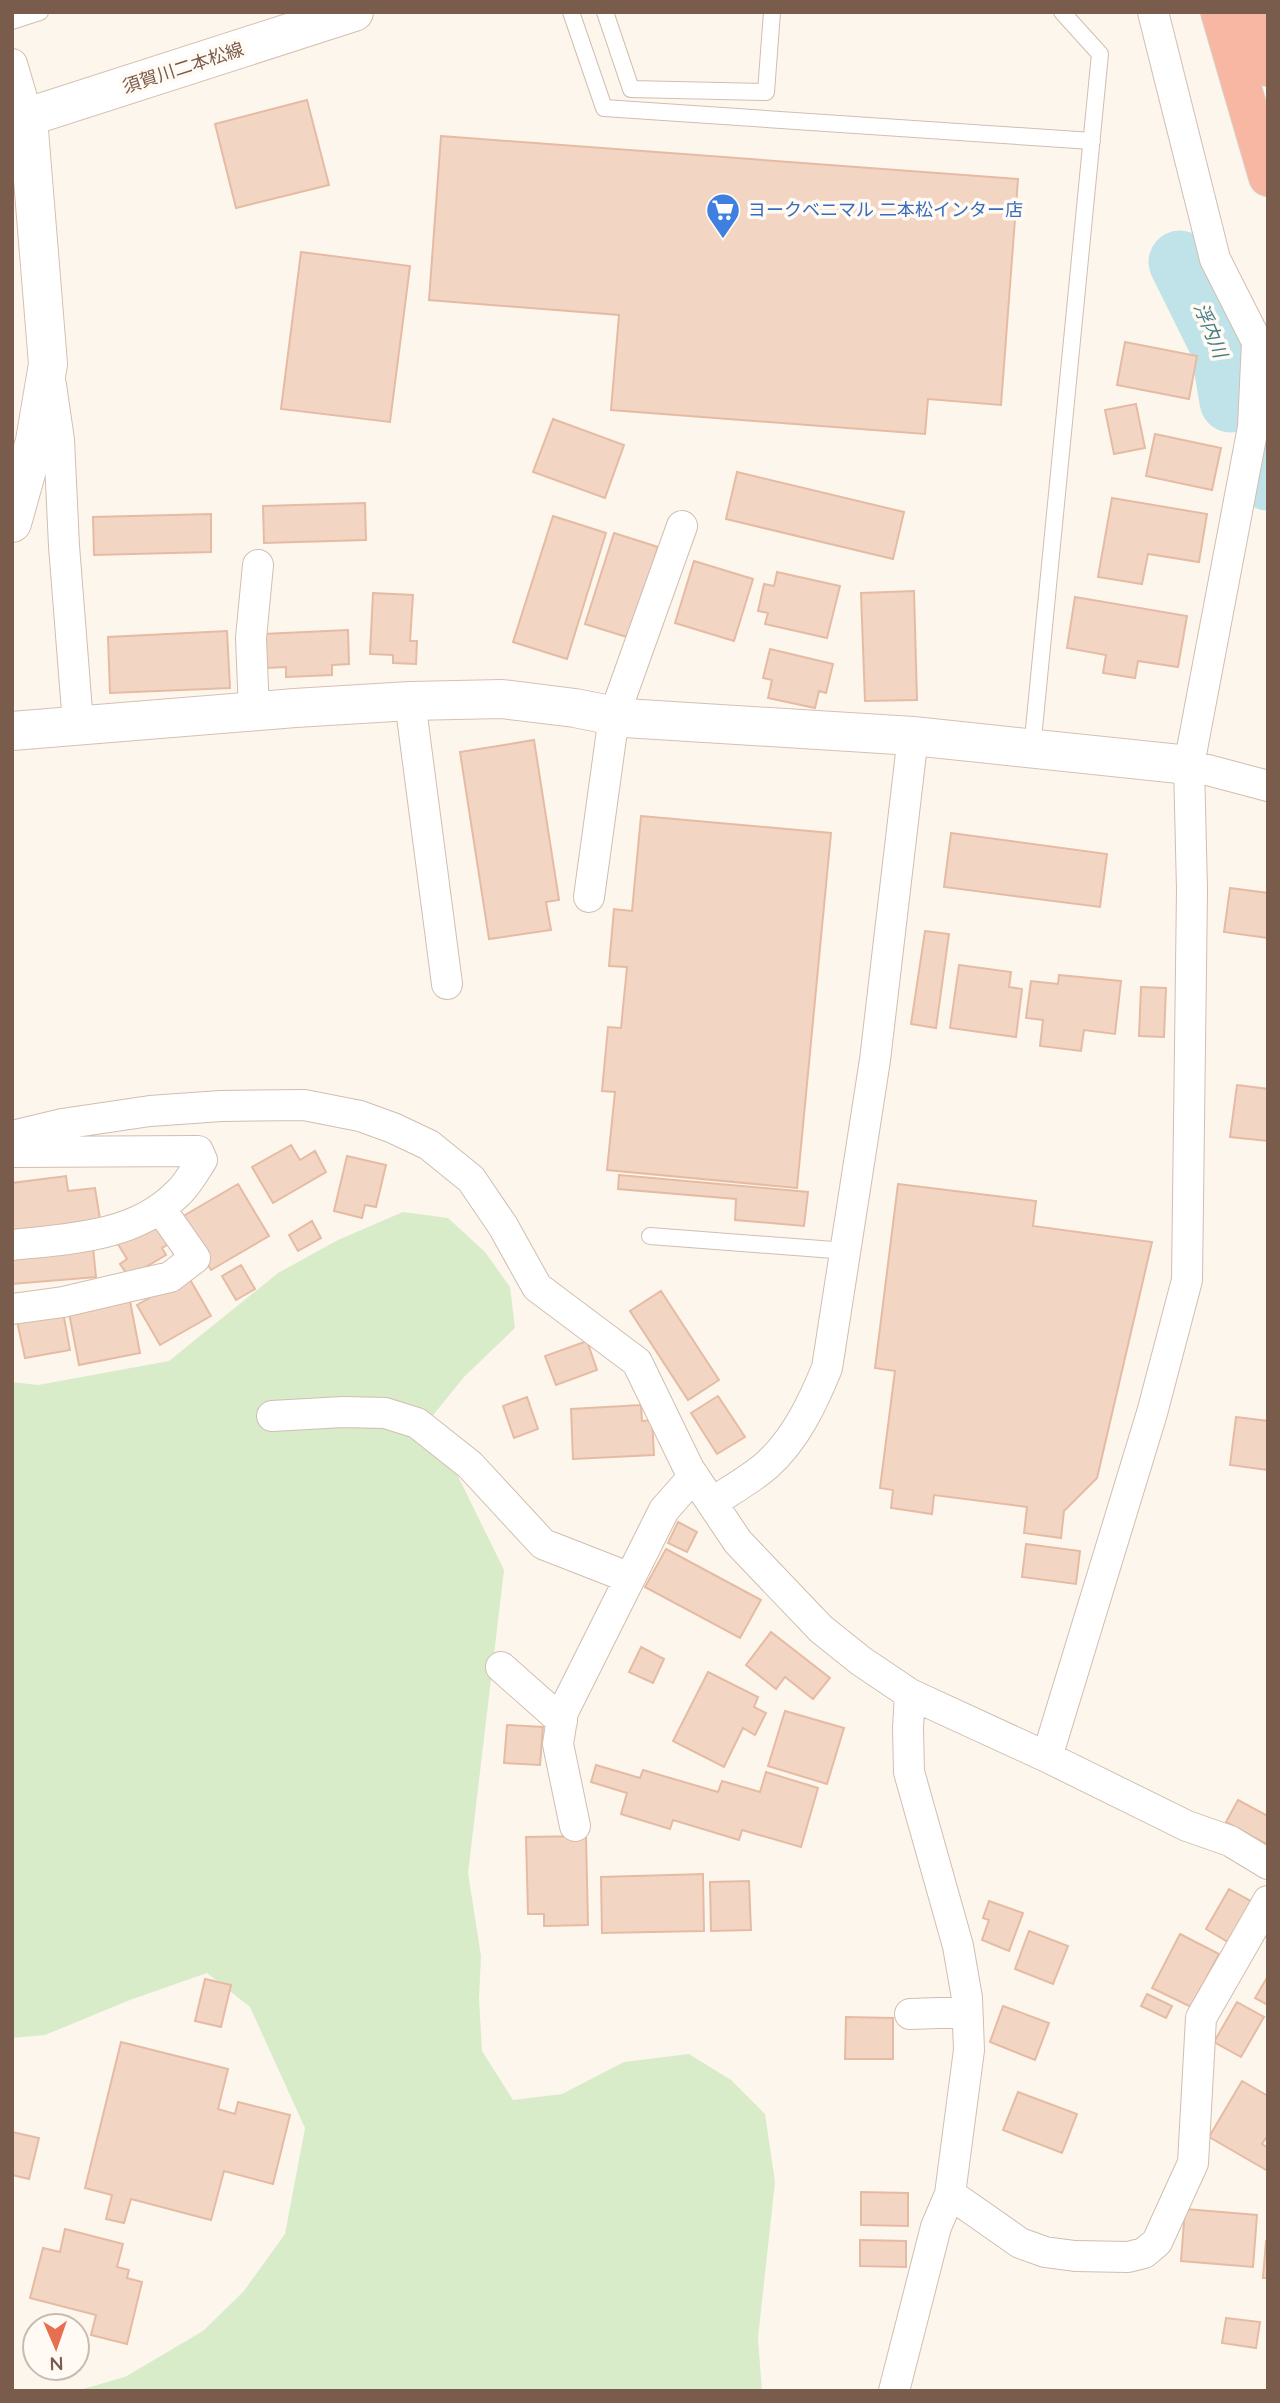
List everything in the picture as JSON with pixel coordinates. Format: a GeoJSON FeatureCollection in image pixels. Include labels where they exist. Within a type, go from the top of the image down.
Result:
{"type":"FeatureCollection","features":[{"type":"Feature","properties":{"kind":"highway"},"geometry":{"type":"LineString","coordinates":[[1220,12],[1268,177]]}},
{"type":"Feature","properties":{"kind":"highway"},"geometry":{"type":"LineString","coordinates":[[1250,12],[1268,67]]}},
{"type":"Feature","properties":{"kind":"street","name":"須賀川二本松線"},"geometry":{"type":"LineString","coordinates":[[20,120],[354,12]]}},
{"type":"Feature","properties":{"kind":"street"},"geometry":{"type":"LineString","coordinates":[[1047,1757],[1152,1413],[1187,1280],[1192,890],[1189,765],[1253,427],[1262,342],[1215,260],[1153,12]]}},
{"type":"Feature","properties":{"kind":"street"},"geometry":{"type":"LineString","coordinates":[[12,64],[59,440],[78,724]]}},
{"type":"Feature","properties":{"kind":"street"},"geometry":{"type":"LineString","coordinates":[[12,523],[35,441],[48,364]]}},
{"type":"Feature","properties":{"kind":"street"},"geometry":{"type":"LineString","coordinates":[[589,897],[614,716],[682,526]]}},
{"type":"Feature","properties":{"kind":"street"},"geometry":{"type":"LineString","coordinates":[[254,712],[251,638],[257,565]]}},
{"type":"Feature","properties":{"kind":"street"},"geometry":{"type":"LineString","coordinates":[[12,731],[410,701],[502,699],[614,716],[912,736],[1189,765],[1268,786]]}},
{"type":"Feature","properties":{"kind":"street"},"geometry":{"type":"LineString","coordinates":[[410,701],[447,984]]}},
{"type":"Feature","properties":{"kind":"street"},"geometry":{"type":"LineString","coordinates":[[713,1502],[766,1465],[783,1448],[811,1405],[827,1368],[875,1060],[912,736]]}},
{"type":"Feature","properties":{"kind":"street"},"geometry":{"type":"LineString","coordinates":[[12,1136],[62,1124],[150,1111],[304,1105],[359,1116],[429,1145],[471,1179],[503,1226],[537,1287],[637,1362],[694,1476],[738,1542],[821,1629],[861,1661],[910,1694],[1187,1826],[1230,1841],[1268,1864]]}},
{"type":"Feature","properties":{"kind":"street"},"geometry":{"type":"LineString","coordinates":[[12,1152],[198,1152],[202,1160],[179,1193],[143,1218],[111,1231],[12,1245]]}},
{"type":"Feature","properties":{"kind":"street"},"geometry":{"type":"LineString","coordinates":[[12,1309],[63,1301],[170,1276],[195,1258],[160,1208]]}},
{"type":"Feature","properties":{"kind":"street"},"geometry":{"type":"LineString","coordinates":[[272,1416],[343,1412],[385,1413],[417,1423],[470,1465],[543,1544],[630,1578]]}},
{"type":"Feature","properties":{"kind":"street"},"geometry":{"type":"LineString","coordinates":[[575,1826],[558,1744],[563,1712],[664,1510],[694,1476]]}},
{"type":"Feature","properties":{"kind":"street"},"geometry":{"type":"LineString","coordinates":[[500,1667],[562,1721]]}},
{"type":"Feature","properties":{"kind":"street"},"geometry":{"type":"LineString","coordinates":[[894,2391],[936,2227],[950,2194],[969,2050],[958,1947],[909,1772],[910,1694]]}},
{"type":"Feature","properties":{"kind":"street"},"geometry":{"type":"LineString","coordinates":[[950,2194],[1020,2243],[1045,2252],[1128,2257],[1144,2253],[1157,2242],[1193,2164],[1201,2018],[1268,1901]]}},
{"type":"Feature","properties":{"kind":"street"},"geometry":{"type":"LineString","coordinates":[[910,2014],[967,2012]]}},
{"type":"Feature","properties":{"kind":"lane"},"geometry":{"type":"LineString","coordinates":[[12,21],[40,12]]}},
{"type":"Feature","properties":{"kind":"lane"},"geometry":{"type":"LineString","coordinates":[[571,12],[604,108],[1092,141]]}},
{"type":"Feature","properties":{"kind":"lane"},"geometry":{"type":"LineString","coordinates":[[605,12],[631,89],[766,92],[772,12]]}},
{"type":"Feature","properties":{"kind":"lane"},"geometry":{"type":"LineString","coordinates":[[1032,749],[1100,54],[1062,12]]}},
{"type":"Feature","properties":{"kind":"lane"},"geometry":{"type":"LineString","coordinates":[[650,1236],[847,1251]]}},
{"type":"Feature","properties":{"kind":"green space"},"geometry":{"type":"Polygon","coordinates":[[[403,1212],[448,1218],[485,1252],[510,1287],[515,1328],[464,1377],[430,1419],[504,1570],[468,1873],[481,1956],[479,1999],[482,2051],[513,2100],[562,2094],[624,2062],[689,2054],[731,2080],[765,2114],[775,2182],[758,2338],[762,2391],[76,2391],[125,2377],[203,2331],[244,2291],[285,2234],[305,2128],[250,2007],[207,1973],[130,2000],[45,2035],[12,2038],[12,1382],[38,1385],[169,1361],[278,1273],[338,1240],[403,1212]]]}},
{"type":"Feature","properties":{"kind":"building"},"geometry":{"type":"Polygon","coordinates":[[[307,100],[329,185],[236,208],[215,124],[307,100]]]}},
{"type":"Feature","properties":{"kind":"building","name":"ヨークベニマル 二本松インター店"},"geometry":{"type":"Polygon","coordinates":[[[441,136],[1018,179],[1001,405],[928,399],[925,434],[611,410],[619,315],[429,300],[441,136]]]}},
{"type":"Feature","properties":{"kind":"building"},"geometry":{"type":"Polygon","coordinates":[[[301,252],[410,266],[390,422],[281,409],[301,252]]]}},
{"type":"Feature","properties":{"kind":"building"},"geometry":{"type":"Polygon","coordinates":[[[1125,342],[1197,356],[1189,399],[1117,385],[1125,342]]]}},
{"type":"Feature","properties":{"kind":"building"},"geometry":{"type":"Polygon","coordinates":[[[1136,404],[1145,448],[1114,454],[1105,410],[1136,404]]]}},
{"type":"Feature","properties":{"kind":"building"},"geometry":{"type":"Polygon","coordinates":[[[553,419],[624,445],[605,498],[533,472],[553,419]]]}},
{"type":"Feature","properties":{"kind":"building"},"geometry":{"type":"Polygon","coordinates":[[[1155,434],[1221,448],[1212,490],[1146,476],[1155,434]]]}},
{"type":"Feature","properties":{"kind":"building"},"geometry":{"type":"Polygon","coordinates":[[[737,472],[904,512],[893,559],[726,519],[737,472]]]}},
{"type":"Feature","properties":{"kind":"building"},"geometry":{"type":"Polygon","coordinates":[[[1112,498],[1207,514],[1199,562],[1148,554],[1142,584],[1098,577],[1112,498]]]}},
{"type":"Feature","properties":{"kind":"building"},"geometry":{"type":"Polygon","coordinates":[[[365,503],[366,540],[264,543],[263,506],[365,503]]]}},
{"type":"Feature","properties":{"kind":"building"},"geometry":{"type":"Polygon","coordinates":[[[211,514],[211,552],[94,555],[93,517],[211,514]]]}},
{"type":"Feature","properties":{"kind":"building"},"geometry":{"type":"Polygon","coordinates":[[[553,516],[606,533],[567,659],[513,642],[553,516]]]}},
{"type":"Feature","properties":{"kind":"building"},"geometry":{"type":"Polygon","coordinates":[[[614,533],[658,547],[630,638],[585,624],[614,533]]]}},
{"type":"Feature","properties":{"kind":"building"},"geometry":{"type":"Polygon","coordinates":[[[694,561],[753,579],[734,641],[675,623],[694,561]]]}},
{"type":"Feature","properties":{"kind":"building"},"geometry":{"type":"Polygon","coordinates":[[[777,572],[840,586],[827,638],[765,624],[768,613],[758,611],[764,584],[774,586],[777,572]]]}},
{"type":"Feature","properties":{"kind":"building"},"geometry":{"type":"Polygon","coordinates":[[[914,591],[917,700],[865,701],[861,593],[914,591]]]}},
{"type":"Feature","properties":{"kind":"building"},"geometry":{"type":"Polygon","coordinates":[[[373,593],[413,595],[410,641],[417,641],[416,664],[393,663],[393,655],[370,654],[373,593]]]}},
{"type":"Feature","properties":{"kind":"building"},"geometry":{"type":"Polygon","coordinates":[[[1075,597],[1187,616],[1178,667],[1138,661],[1135,678],[1103,673],[1106,655],[1067,648],[1075,597]]]}},
{"type":"Feature","properties":{"kind":"building"},"geometry":{"type":"Polygon","coordinates":[[[348,630],[349,664],[332,665],[332,675],[286,677],[286,667],[265,668],[263,634],[348,630]]]}},
{"type":"Feature","properties":{"kind":"building"},"geometry":{"type":"Polygon","coordinates":[[[227,631],[230,688],[110,693],[108,637],[227,631]]]}},
{"type":"Feature","properties":{"kind":"building"},"geometry":{"type":"Polygon","coordinates":[[[770,649],[833,664],[826,693],[819,691],[815,708],[768,698],[772,680],[763,678],[770,649]]]}},
{"type":"Feature","properties":{"kind":"building"},"geometry":{"type":"Polygon","coordinates":[[[534,740],[559,900],[546,902],[551,930],[489,939],[460,752],[534,740]]]}},
{"type":"Feature","properties":{"kind":"building"},"geometry":{"type":"Polygon","coordinates":[[[641,816],[831,833],[797,1188],[607,1170],[615,1092],[602,1091],[608,1027],[621,1028],[627,967],[609,966],[614,909],[632,911],[641,816]]]}},
{"type":"Feature","properties":{"kind":"building"},"geometry":{"type":"Polygon","coordinates":[[[951,833],[1107,854],[1100,907],[944,887],[951,833]]]}},
{"type":"Feature","properties":{"kind":"building"},"geometry":{"type":"Polygon","coordinates":[[[1230,888],[1268,893],[1268,938],[1224,932],[1230,888]]]}},
{"type":"Feature","properties":{"kind":"building"},"geometry":{"type":"Polygon","coordinates":[[[925,931],[949,934],[936,1028],[911,1024],[925,931]]]}},
{"type":"Feature","properties":{"kind":"building"},"geometry":{"type":"Polygon","coordinates":[[[959,965],[1011,972],[1009,987],[1022,989],[1016,1037],[950,1028],[959,965]]]}},
{"type":"Feature","properties":{"kind":"building"},"geometry":{"type":"Polygon","coordinates":[[[1059,975],[1121,981],[1115,1034],[1084,1030],[1081,1051],[1040,1046],[1043,1020],[1026,1018],[1031,981],[1058,984],[1059,975]]]}},
{"type":"Feature","properties":{"kind":"building"},"geometry":{"type":"Polygon","coordinates":[[[1141,987],[1166,988],[1164,1037],[1139,1036],[1141,987]]]}},
{"type":"Feature","properties":{"kind":"building"},"geometry":{"type":"Polygon","coordinates":[[[1237,1085],[1268,1089],[1268,1141],[1230,1137],[1237,1085]]]}},
{"type":"Feature","properties":{"kind":"building"},"geometry":{"type":"Polygon","coordinates":[[[291,1145],[300,1160],[315,1151],[326,1172],[273,1203],[252,1167],[291,1145]]]}},
{"type":"Feature","properties":{"kind":"building"},"geometry":{"type":"Polygon","coordinates":[[[347,1156],[386,1165],[376,1207],[365,1205],[362,1218],[334,1211],[347,1156]]]}},
{"type":"Feature","properties":{"kind":"building"},"geometry":{"type":"Polygon","coordinates":[[[619,1175],[808,1192],[804,1226],[735,1220],[736,1199],[618,1189],[619,1175]]]}},
{"type":"Feature","properties":{"kind":"building"},"geometry":{"type":"Polygon","coordinates":[[[66,1176],[68,1191],[95,1188],[100,1219],[12,1232],[12,1183],[66,1176]]]}},
{"type":"Feature","properties":{"kind":"building"},"geometry":{"type":"Polygon","coordinates":[[[238,1184],[269,1236],[211,1270],[180,1218],[238,1184]]]}},
{"type":"Feature","properties":{"kind":"building"},"geometry":{"type":"Polygon","coordinates":[[[898,1184],[1036,1201],[1033,1226],[1152,1242],[1097,1478],[1064,1511],[1061,1538],[1024,1533],[1027,1507],[934,1495],[932,1514],[891,1508],[893,1490],[880,1488],[895,1371],[875,1368],[898,1184]]]}},
{"type":"Feature","properties":{"kind":"building"},"geometry":{"type":"Polygon","coordinates":[[[155,1213],[172,1242],[162,1248],[166,1255],[129,1277],[120,1264],[127,1259],[118,1244],[143,1230],[155,1213]]]}},
{"type":"Feature","properties":{"kind":"building"},"geometry":{"type":"Polygon","coordinates":[[[312,1221],[321,1238],[298,1251],[289,1235],[312,1221]]]}},
{"type":"Feature","properties":{"kind":"building"},"geometry":{"type":"Polygon","coordinates":[[[93,1247],[96,1277],[12,1284],[12,1255],[93,1247]]]}},
{"type":"Feature","properties":{"kind":"building"},"geometry":{"type":"Polygon","coordinates":[[[241,1265],[255,1289],[236,1300],[222,1276],[241,1265]]]}},
{"type":"Feature","properties":{"kind":"building"},"geometry":{"type":"Polygon","coordinates":[[[188,1276],[211,1316],[160,1345],[137,1305],[188,1276]]]}},
{"type":"Feature","properties":{"kind":"building"},"geometry":{"type":"Polygon","coordinates":[[[661,1291],[719,1380],[688,1400],[630,1311],[661,1291]]]}},
{"type":"Feature","properties":{"kind":"building"},"geometry":{"type":"Polygon","coordinates":[[[130,1301],[140,1353],[79,1365],[69,1313],[130,1301]]]}},
{"type":"Feature","properties":{"kind":"building"},"geometry":{"type":"Polygon","coordinates":[[[63,1312],[70,1350],[25,1358],[17,1321],[63,1312]]]}},
{"type":"Feature","properties":{"kind":"building"},"geometry":{"type":"Polygon","coordinates":[[[587,1341],[597,1370],[556,1385],[545,1356],[587,1341]]]}},
{"type":"Feature","properties":{"kind":"building"},"geometry":{"type":"Polygon","coordinates":[[[718,1396],[745,1437],[717,1454],[691,1413],[718,1396]]]}},
{"type":"Feature","properties":{"kind":"building"},"geometry":{"type":"Polygon","coordinates":[[[527,1397],[538,1429],[514,1438],[503,1406],[527,1397]]]}},
{"type":"Feature","properties":{"kind":"building"},"geometry":{"type":"Polygon","coordinates":[[[641,1405],[642,1421],[652,1420],[654,1455],[573,1459],[571,1409],[641,1405]]]}},
{"type":"Feature","properties":{"kind":"building"},"geometry":{"type":"Polygon","coordinates":[[[1236,1417],[1268,1421],[1268,1470],[1230,1465],[1236,1417]]]}},
{"type":"Feature","properties":{"kind":"building"},"geometry":{"type":"Polygon","coordinates":[[[678,1522],[697,1532],[687,1552],[668,1543],[678,1522]]]}},
{"type":"Feature","properties":{"kind":"building"},"geometry":{"type":"Polygon","coordinates":[[[1026,1544],[1080,1551],[1076,1584],[1022,1577],[1026,1544]]]}},
{"type":"Feature","properties":{"kind":"building"},"geometry":{"type":"Polygon","coordinates":[[[666,1549],[761,1600],[740,1638],[645,1587],[666,1549]]]}},
{"type":"Feature","properties":{"kind":"building"},"geometry":{"type":"Polygon","coordinates":[[[771,1632],[830,1678],[813,1699],[785,1677],[776,1689],[746,1665],[771,1632]]]}},
{"type":"Feature","properties":{"kind":"building"},"geometry":{"type":"Polygon","coordinates":[[[641,1647],[664,1659],[653,1683],[629,1672],[641,1647]]]}},
{"type":"Feature","properties":{"kind":"building"},"geometry":{"type":"Polygon","coordinates":[[[708,1672],[758,1697],[754,1707],[766,1713],[755,1735],[743,1728],[724,1767],[673,1741],[708,1672]]]}},
{"type":"Feature","properties":{"kind":"building"},"geometry":{"type":"Polygon","coordinates":[[[785,1711],[844,1728],[827,1784],[768,1766],[785,1711]]]}},
{"type":"Feature","properties":{"kind":"building"},"geometry":{"type":"Polygon","coordinates":[[[507,1725],[543,1727],[540,1765],[504,1763],[507,1725]]]}},
{"type":"Feature","properties":{"kind":"building"},"geometry":{"type":"Polygon","coordinates":[[[596,1765],[640,1778],[643,1770],[718,1792],[722,1781],[760,1792],[766,1772],[818,1788],[801,1847],[742,1830],[739,1840],[673,1820],[670,1829],[621,1814],[627,1793],[591,1782],[596,1765]]]}},
{"type":"Feature","properties":{"kind":"building"},"geometry":{"type":"Polygon","coordinates":[[[1238,1800],[1268,1816],[1268,1845],[1226,1822],[1238,1800]]]}},
{"type":"Feature","properties":{"kind":"building"},"geometry":{"type":"Polygon","coordinates":[[[586,1836],[588,1925],[544,1926],[544,1914],[528,1914],[526,1837],[586,1836]]]}},
{"type":"Feature","properties":{"kind":"building"},"geometry":{"type":"Polygon","coordinates":[[[703,1874],[704,1931],[602,1933],[601,1877],[703,1874]]]}},
{"type":"Feature","properties":{"kind":"building"},"geometry":{"type":"Polygon","coordinates":[[[749,1881],[751,1930],[711,1931],[710,1882],[749,1881]]]}},
{"type":"Feature","properties":{"kind":"building"},"geometry":{"type":"Polygon","coordinates":[[[1229,1889],[1256,1904],[1233,1945],[1206,1929],[1229,1889]]]}},
{"type":"Feature","properties":{"kind":"building"},"geometry":{"type":"Polygon","coordinates":[[[989,1901],[1023,1913],[1009,1951],[982,1940],[989,1920],[983,1918],[989,1901]]]}},
{"type":"Feature","properties":{"kind":"building"},"geometry":{"type":"Polygon","coordinates":[[[1029,1931],[1068,1946],[1053,1984],[1015,1969],[1029,1931]]]}},
{"type":"Feature","properties":{"kind":"building"},"geometry":{"type":"Polygon","coordinates":[[[1180,1934],[1219,1954],[1191,2007],[1152,1988],[1180,1934]]]}},
{"type":"Feature","properties":{"kind":"building"},"geometry":{"type":"Polygon","coordinates":[[[1268,1976],[1268,2005],[1255,1998],[1268,1976]]]}},
{"type":"Feature","properties":{"kind":"building"},"geometry":{"type":"Polygon","coordinates":[[[205,1979],[231,1985],[221,2027],[195,2021],[205,1979]]]}},
{"type":"Feature","properties":{"kind":"building"},"geometry":{"type":"Polygon","coordinates":[[[1147,1994],[1172,2006],[1166,2018],[1141,2006],[1147,1994]]]}},
{"type":"Feature","properties":{"kind":"building"},"geometry":{"type":"Polygon","coordinates":[[[1237,2002],[1264,2017],[1241,2057],[1214,2042],[1237,2002]]]}},
{"type":"Feature","properties":{"kind":"building"},"geometry":{"type":"Polygon","coordinates":[[[1003,2006],[1049,2023],[1035,2060],[990,2042],[1003,2006]]]}},
{"type":"Feature","properties":{"kind":"building"},"geometry":{"type":"Polygon","coordinates":[[[846,2017],[893,2018],[893,2059],[845,2059],[846,2017]]]}},
{"type":"Feature","properties":{"kind":"building"},"geometry":{"type":"Polygon","coordinates":[[[121,2042],[228,2069],[218,2109],[235,2114],[238,2102],[290,2115],[273,2184],[224,2171],[211,2220],[131,2199],[124,2223],[106,2219],[112,2195],[85,2188],[121,2042]]]}},
{"type":"Feature","properties":{"kind":"building"},"geometry":{"type":"Polygon","coordinates":[[[1242,2081],[1268,2096],[1268,2135],[1262,2144],[1268,2148],[1268,2171],[1209,2137],[1242,2081]]]}},
{"type":"Feature","properties":{"kind":"building"},"geometry":{"type":"Polygon","coordinates":[[[1018,2092],[1077,2114],[1062,2153],[1003,2130],[1018,2092]]]}},
{"type":"Feature","properties":{"kind":"building"},"geometry":{"type":"Polygon","coordinates":[[[12,2132],[39,2138],[29,2179],[12,2175],[12,2132]]]}},
{"type":"Feature","properties":{"kind":"building"},"geometry":{"type":"Polygon","coordinates":[[[861,2192],[908,2193],[908,2226],[861,2225],[861,2192]]]}},
{"type":"Feature","properties":{"kind":"building"},"geometry":{"type":"Polygon","coordinates":[[[1185,2209],[1257,2215],[1253,2267],[1181,2261],[1185,2209]]]}},
{"type":"Feature","properties":{"kind":"building"},"geometry":{"type":"Polygon","coordinates":[[[65,2229],[123,2244],[117,2267],[129,2270],[127,2278],[142,2282],[127,2344],[91,2335],[96,2315],[91,2312],[30,2298],[43,2248],[60,2252],[65,2229]]]}},
{"type":"Feature","properties":{"kind":"building"},"geometry":{"type":"Polygon","coordinates":[[[860,2240],[906,2241],[906,2267],[860,2266],[860,2240]]]}},
{"type":"Feature","properties":{"kind":"building"},"geometry":{"type":"Polygon","coordinates":[[[1266,2241],[1268,2278],[1263,2278],[1266,2241]]]}},
{"type":"Feature","properties":{"kind":"building"},"geometry":{"type":"Polygon","coordinates":[[[1226,2318],[1260,2322],[1256,2348],[1222,2343],[1226,2318]]]}},
{"type":"Feature","properties":{"kind":"waterway","name":"浮内川"},"geometry":{"type":"LineString","coordinates":[[1180,262],[1222,347],[1231,401]]}},
{"type":"Feature","properties":{"kind":"waterway","name":"浮内川"},"geometry":{"type":"LineString","coordinates":[[1266,475],[1268,479]]}},
{"type":"Feature","properties":{"kind":"place","name":"ヨークベニマル 二本松インター店"},"geometry":{"type":"Point","coordinates":[723,240]}}]}
